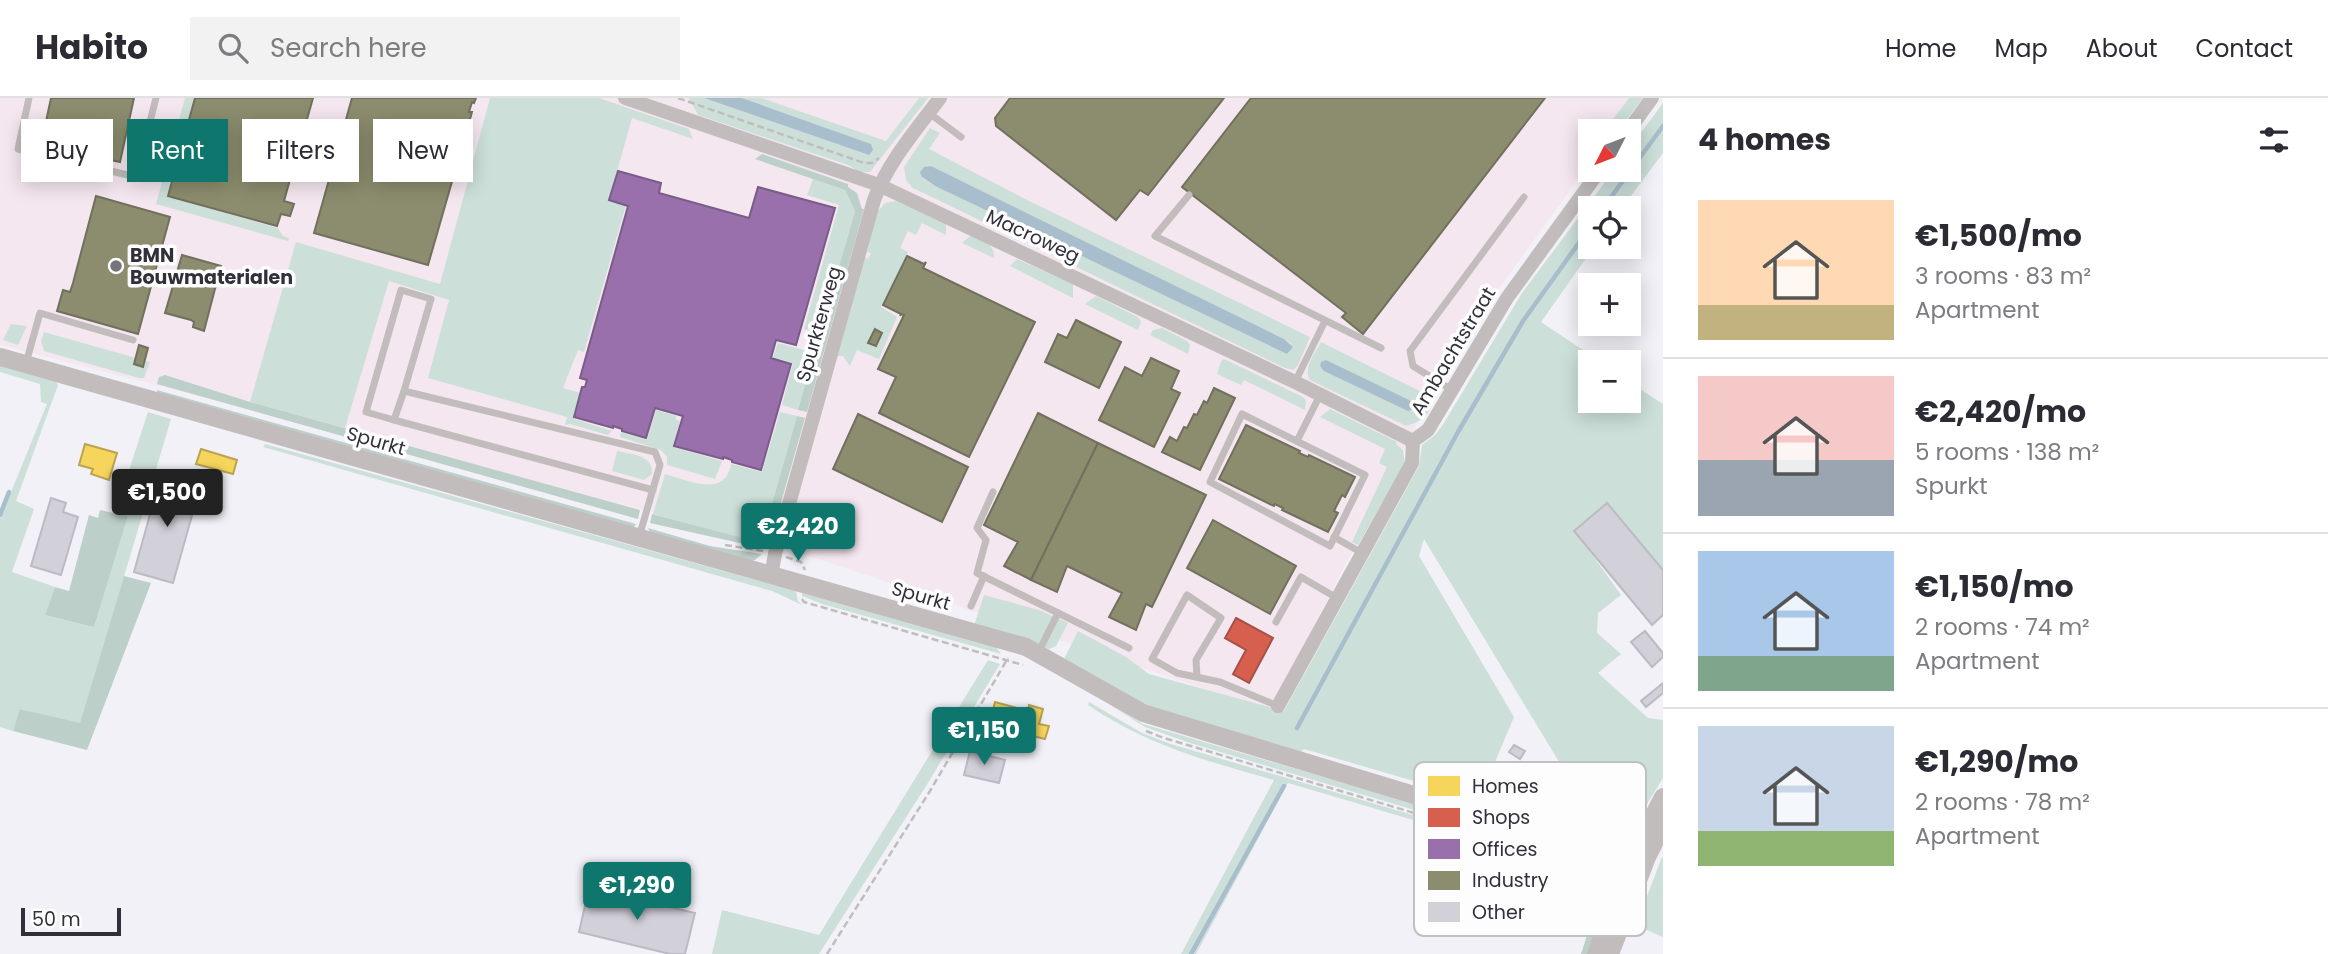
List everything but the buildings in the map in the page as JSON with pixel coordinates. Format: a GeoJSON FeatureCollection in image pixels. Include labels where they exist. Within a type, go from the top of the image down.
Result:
{"type":"FeatureCollection","features":[{"type":"Feature","properties":{"kind":"street","name":"Macroweg"},"geometry":{"type":"LineString","coordinates":[[625,98],[879,185],[1295,382],[1413,441]]}},
{"type":"Feature","properties":{"kind":"street","name":"Spurkterweg"},"geometry":{"type":"LineString","coordinates":[[771,576],[879,185],[903,147],[940,98]]}},
{"type":"Feature","properties":{"kind":"street"},"geometry":{"type":"LineString","coordinates":[[1637,119],[1652,98]]}},
{"type":"Feature","properties":{"kind":"street","name":"Ambachtstraat"},"geometry":{"type":"LineString","coordinates":[[1278,706],[1412,463],[1413,441],[1428,430],[1507,298],[1591,182]]}},
{"type":"Feature","properties":{"kind":"street","name":"Spurkt"},"geometry":{"type":"LineString","coordinates":[[0,357],[1013,644],[1038,653],[1143,713],[1414,795]]}},
{"type":"Feature","properties":{"kind":"street"},"geometry":{"type":"LineString","coordinates":[[1646,837],[1663,797]]}},
{"type":"Feature","properties":{"kind":"street"},"geometry":{"type":"LineString","coordinates":[[1646,845],[1663,826]]}},
{"type":"Feature","properties":{"kind":"street"},"geometry":{"type":"LineString","coordinates":[[1596,954],[1604,936]]}},
{"type":"Feature","properties":{"kind":"street"},"geometry":{"type":"LineString","coordinates":[[1610,954],[1615,936]]}},
{"type":"Feature","properties":{"kind":"lane"},"geometry":{"type":"LineString","coordinates":[[29,98],[18,149],[136,177],[156,98]]}},
{"type":"Feature","properties":{"kind":"lane"},"geometry":{"type":"LineString","coordinates":[[929,113],[961,136]]}},
{"type":"Feature","properties":{"kind":"lane"},"geometry":{"type":"LineString","coordinates":[[1189,195],[1155,236],[1381,348]]}},
{"type":"Feature","properties":{"kind":"lane"},"geometry":{"type":"LineString","coordinates":[[1452,390],[1413,366],[1410,351],[1524,197]]}},
{"type":"Feature","properties":{"kind":"lane"},"geometry":{"type":"LineString","coordinates":[[394,420],[431,299],[401,290],[366,412],[394,420],[653,490]]}},
{"type":"Feature","properties":{"kind":"lane"},"geometry":{"type":"LineString","coordinates":[[26,363],[40,313],[134,340]]}},
{"type":"Feature","properties":{"kind":"lane"},"geometry":{"type":"LineString","coordinates":[[1295,382],[1325,321]]}},
{"type":"Feature","properties":{"kind":"lane"},"geometry":{"type":"LineString","coordinates":[[404,391],[655,452],[660,465],[639,538]]}},
{"type":"Feature","properties":{"kind":"lane"},"geometry":{"type":"LineString","coordinates":[[1297,441],[1320,394]]}},
{"type":"Feature","properties":{"kind":"lane"},"geometry":{"type":"LineString","coordinates":[[1242,414],[1365,475],[1334,537],[1329,546],[1210,482],[1242,414]]}},
{"type":"Feature","properties":{"kind":"lane"},"geometry":{"type":"LineString","coordinates":[[992,492],[977,528],[986,540],[976,573],[1129,648]]}},
{"type":"Feature","properties":{"kind":"lane"},"geometry":{"type":"LineString","coordinates":[[1334,537],[1362,553]]}},
{"type":"Feature","properties":{"kind":"lane"},"geometry":{"type":"LineString","coordinates":[[971,606],[984,576]]}},
{"type":"Feature","properties":{"kind":"lane"},"geometry":{"type":"LineString","coordinates":[[1276,622],[1301,577],[1337,598]]}},
{"type":"Feature","properties":{"kind":"lane"},"geometry":{"type":"LineString","coordinates":[[1197,677],[1196,660],[1221,618],[1188,595],[1152,659],[1177,673],[1220,682],[1278,706]]}},
{"type":"Feature","properties":{"kind":"lane"},"geometry":{"type":"LineString","coordinates":[[1038,653],[1058,612]]}},
{"type":"Feature","properties":{"kind":"path"},"geometry":{"type":"LineString","coordinates":[[678,98],[864,163],[872,163],[886,149]]}},
{"type":"Feature","properties":{"kind":"path"},"geometry":{"type":"LineString","coordinates":[[827,954],[936,780],[1002,670],[1013,644]]}},
{"type":"Feature","properties":{"kind":"shaded area"},"geometry":{"type":"Polygon","coordinates":[[[0,98],[1636,98],[1621,119],[1578,119],[1578,179],[1498,290],[1426,408],[1270,711],[768,542],[764,548],[652,512],[0,345],[0,98]]]}},
{"type":"Feature","properties":{"kind":"shaded area"},"geometry":{"type":"Polygon","coordinates":[[[185,98],[195,98],[189,119],[179,119],[185,98]]]}},
{"type":"Feature","properties":{"kind":"shaded area"},"geometry":{"type":"Polygon","coordinates":[[[490,98],[599,98],[689,129],[693,139],[632,118],[609,200],[626,205],[584,352],[578,350],[563,388],[580,393],[574,419],[612,431],[608,435],[570,424],[565,425],[567,417],[428,378],[449,300],[389,281],[345,428],[250,402],[296,242],[440,284],[467,182],[473,182],[473,161],[490,98]]]}},
{"type":"Feature","properties":{"kind":"shaded area"},"geometry":{"type":"Polygon","coordinates":[[[689,98],[704,98],[869,155],[870,144],[742,98],[761,98],[886,141],[919,98],[928,98],[870,172],[860,172],[848,165],[698,115],[689,98]]]}},
{"type":"Feature","properties":{"kind":"shaded area"},"geometry":{"type":"Polygon","coordinates":[[[1629,98],[1643,98],[1627,119],[1613,119],[1629,98]]]}},
{"type":"Feature","properties":{"kind":"shaded area"},"geometry":{"type":"Polygon","coordinates":[[[1663,103],[1663,153],[1642,181],[1642,131],[1663,103]]]}},
{"type":"Feature","properties":{"kind":"shaded area"},"geometry":{"type":"Polygon","coordinates":[[[930,128],[940,133],[929,149],[1027,200],[1310,337],[1298,365],[1293,370],[1285,368],[913,188],[906,180],[904,167],[930,128]],[[931,166],[922,178],[1287,354],[1291,344],[931,166]]]}},
{"type":"Feature","properties":{"kind":"shaded area"},"geometry":{"type":"Polygon","coordinates":[[[762,154],[848,184],[848,187],[857,193],[864,209],[807,412],[798,410],[855,211],[845,190],[755,159],[762,154]]]}},
{"type":"Feature","properties":{"kind":"shaded area"},"geometry":{"type":"Polygon","coordinates":[[[813,179],[845,190],[855,211],[798,410],[782,405],[793,363],[773,357],[778,343],[807,351],[813,332],[804,329],[839,205],[807,195],[813,179]]]}},
{"type":"Feature","properties":{"kind":"shaded area"},"geometry":{"type":"Polygon","coordinates":[[[162,182],[171,182],[167,196],[278,228],[283,236],[289,238],[288,241],[156,204],[162,182]]]}},
{"type":"Feature","properties":{"kind":"shaded area"},"geometry":{"type":"Polygon","coordinates":[[[1605,182],[1641,182],[1631,196],[1595,196],[1605,182]]]}},
{"type":"Feature","properties":{"kind":"shaded area"},"geometry":{"type":"Polygon","coordinates":[[[896,201],[942,221],[946,225],[946,235],[922,223],[916,235],[908,231],[900,248],[908,252],[881,307],[897,317],[879,359],[857,350],[850,366],[843,356],[837,356],[864,257],[868,259],[871,253],[867,252],[877,210],[885,203],[896,201]]]}},
{"type":"Feature","properties":{"kind":"shaded area"},"geometry":{"type":"Polygon","coordinates":[[[1578,218],[1578,259],[1586,259],[1541,322],[1583,350],[1578,350],[1578,413],[1641,413],[1641,390],[1663,404],[1663,569],[1605,503],[1576,532],[1621,595],[1598,613],[1597,633],[1621,654],[1598,673],[1648,718],[1663,720],[1663,778],[1646,806],[1646,762],[1559,762],[1424,539],[1419,556],[1514,717],[1495,762],[1414,762],[1414,781],[1304,749],[1299,754],[1135,702],[1064,659],[1078,631],[1126,657],[1149,674],[1284,711],[1419,466],[1422,445],[1435,435],[1444,423],[1522,293],[1578,218]]]}},
{"type":"Feature","properties":{"kind":"shaded area"},"geometry":{"type":"Polygon","coordinates":[[[970,236],[990,246],[994,258],[962,243],[970,236]]]}},
{"type":"Feature","properties":{"kind":"shaded area"},"geometry":{"type":"Polygon","coordinates":[[[1017,259],[1073,284],[1073,298],[1010,266],[1017,259]]]}},
{"type":"Feature","properties":{"kind":"shaded area"},"geometry":{"type":"Polygon","coordinates":[[[1096,296],[1138,317],[1141,322],[1138,330],[1085,304],[1096,296]]]}},
{"type":"Feature","properties":{"kind":"shaded area"},"geometry":{"type":"Polygon","coordinates":[[[11,324],[27,326],[18,345],[3,340],[11,324]]]}},
{"type":"Feature","properties":{"kind":"shaded area"},"geometry":{"type":"Polygon","coordinates":[[[1162,328],[1187,341],[1190,345],[1188,354],[1150,335],[1153,330],[1162,328]]]}},
{"type":"Feature","properties":{"kind":"shaded area"},"geometry":{"type":"Polygon","coordinates":[[[44,332],[150,362],[144,378],[139,378],[44,351],[41,341],[44,332]]]}},
{"type":"Feature","properties":{"kind":"shaded area"},"geometry":{"type":"Polygon","coordinates":[[[1321,342],[1426,394],[1430,389],[1432,403],[1428,414],[1406,426],[1310,380],[1309,365],[1321,342]]]}},
{"type":"Feature","properties":{"kind":"shaded area"},"geometry":{"type":"Polygon","coordinates":[[[1224,359],[1303,397],[1306,401],[1305,410],[1244,380],[1241,385],[1217,374],[1224,359]]]}},
{"type":"Feature","properties":{"kind":"shaded area"},"geometry":{"type":"Polygon","coordinates":[[[0,366],[56,382],[58,385],[16,501],[34,509],[12,572],[55,587],[45,615],[93,627],[95,624],[128,516],[115,513],[148,412],[171,419],[80,724],[21,709],[13,731],[0,727],[0,519],[47,404],[41,402],[40,384],[0,372],[0,366]]]}},
{"type":"Feature","properties":{"kind":"shaded area"},"geometry":{"type":"Polygon","coordinates":[[[165,375],[250,402],[640,510],[638,519],[157,384],[159,377],[165,375]]]}},
{"type":"Feature","properties":{"kind":"shaded area"},"geometry":{"type":"Polygon","coordinates":[[[157,390],[636,524],[632,530],[157,395],[157,390]]]}},
{"type":"Feature","properties":{"kind":"shaded area"},"geometry":{"type":"Polygon","coordinates":[[[1330,409],[1397,442],[1403,450],[1405,463],[1358,545],[1352,542],[1387,467],[1379,463],[1385,449],[1320,417],[1330,409]]]}},
{"type":"Feature","properties":{"kind":"shaded area"},"geometry":{"type":"Polygon","coordinates":[[[656,410],[676,416],[676,420],[680,421],[673,447],[722,461],[715,479],[667,465],[667,457],[661,450],[620,437],[621,432],[647,440],[656,410]]]}},
{"type":"Feature","properties":{"kind":"shaded area"},"geometry":{"type":"Polygon","coordinates":[[[780,412],[797,416],[761,544],[653,514],[665,474],[694,483],[714,484],[727,475],[731,464],[762,472],[780,412]]]}},
{"type":"Feature","properties":{"kind":"shaded area"},"geometry":{"type":"Polygon","coordinates":[[[797,416],[805,418],[766,549],[650,523],[652,514],[761,543],[797,416]]]}},
{"type":"Feature","properties":{"kind":"shaded area"},"geometry":{"type":"Polygon","coordinates":[[[265,444],[796,591],[798,601],[802,605],[772,591],[263,447],[265,444]]]}},
{"type":"Feature","properties":{"kind":"shaded area"},"geometry":{"type":"Polygon","coordinates":[[[617,451],[645,459],[652,468],[652,474],[644,480],[612,471],[617,451]]]}},
{"type":"Feature","properties":{"kind":"shaded area"},"geometry":{"type":"Polygon","coordinates":[[[100,510],[128,516],[95,624],[93,627],[45,615],[55,587],[69,591],[89,515],[98,518],[100,510]]]}},
{"type":"Feature","properties":{"kind":"shaded area"},"geometry":{"type":"Polygon","coordinates":[[[648,528],[710,546],[762,554],[755,560],[746,562],[651,534],[648,528]]]}},
{"type":"Feature","properties":{"kind":"shaded area"},"geometry":{"type":"Polygon","coordinates":[[[124,576],[151,583],[87,750],[13,731],[20,709],[80,723],[124,576]]]}},
{"type":"Feature","properties":{"kind":"shaded area"},"geometry":{"type":"Polygon","coordinates":[[[802,593],[996,647],[1001,654],[822,604],[802,596],[802,593]]]}},
{"type":"Feature","properties":{"kind":"shaded area"},"geometry":{"type":"Polygon","coordinates":[[[984,595],[1039,610],[1068,623],[1056,646],[1049,649],[974,626],[984,595]]]}},
{"type":"Feature","properties":{"kind":"shaded area"},"geometry":{"type":"Polygon","coordinates":[[[988,660],[1000,664],[819,954],[712,954],[722,910],[819,935],[988,660]]]}},
{"type":"Feature","properties":{"kind":"shaded area"},"geometry":{"type":"Polygon","coordinates":[[[1096,696],[1143,724],[1414,804],[1414,810],[1190,743],[1145,727],[1096,696]]]}},
{"type":"Feature","properties":{"kind":"shaded area"},"geometry":{"type":"Polygon","coordinates":[[[1089,702],[1142,733],[1171,744],[1414,815],[1414,820],[1288,783],[1196,954],[1181,954],[1274,780],[1200,758],[1155,741],[1088,705],[1089,702]]]}},
{"type":"Feature","properties":{"kind":"shaded area"},"geometry":{"type":"Polygon","coordinates":[[[1662,857],[1663,937],[1646,929],[1646,899],[1662,857]]]}},
{"type":"Feature","properties":{"kind":"shaded area"},"geometry":{"type":"Polygon","coordinates":[[[1587,936],[1598,936],[1592,954],[1581,954],[1587,936]]]}},
{"type":"Feature","properties":{"kind":"water"},"geometry":{"type":"Polygon","coordinates":[[[704,98],[742,98],[871,144],[873,150],[869,155],[704,98]]]}},
{"type":"Feature","properties":{"kind":"water"},"geometry":{"type":"Polygon","coordinates":[[[931,166],[1284,339],[1293,347],[1287,354],[935,186],[922,177],[920,172],[924,167],[931,166]]]}},
{"type":"Feature","properties":{"kind":"water"},"geometry":{"type":"Polygon","coordinates":[[[1326,360],[1409,400],[1413,403],[1413,409],[1408,411],[1324,371],[1320,366],[1321,362],[1326,360]]]}},
{"type":"Feature","properties":{"kind":"waterway"},"geometry":{"type":"LineString","coordinates":[[1612,196],[1663,126]]}},
{"type":"Feature","properties":{"kind":"waterway"},"geometry":{"type":"LineString","coordinates":[[1297,728],[1458,432],[1523,321],[1578,244]]}},
{"type":"Feature","properties":{"kind":"waterway"},"geometry":{"type":"LineString","coordinates":[[0,515],[9,492]]}},
{"type":"Feature","properties":{"kind":"waterway"},"geometry":{"type":"LineString","coordinates":[[1191,954],[1284,786]]}},
{"type":"Feature","properties":{"kind":"place","name":"BMN Bouwmaterialen"},"geometry":{"type":"Point","coordinates":[116,266]}}]}
